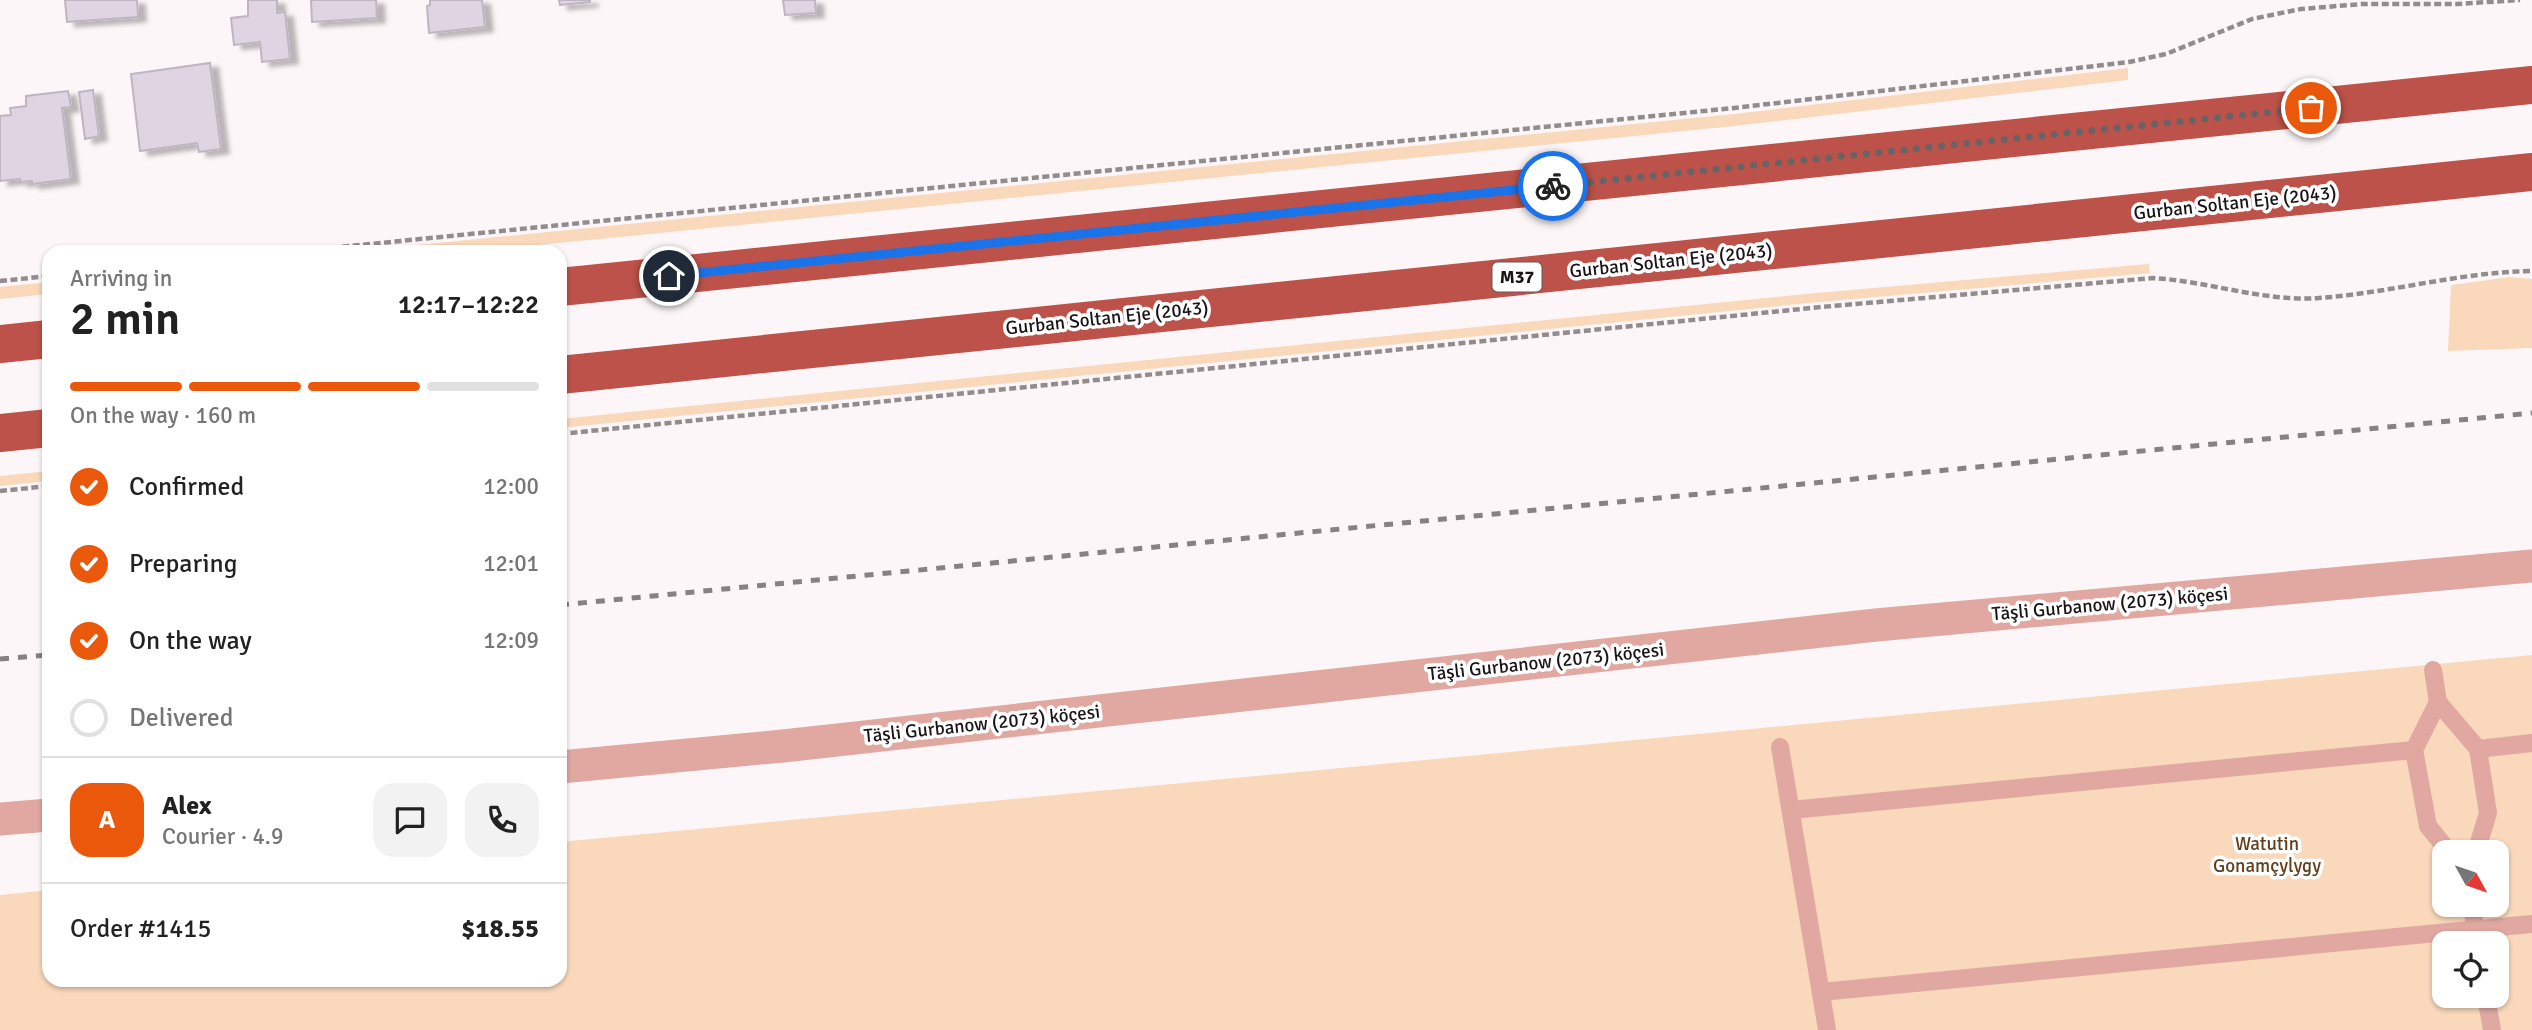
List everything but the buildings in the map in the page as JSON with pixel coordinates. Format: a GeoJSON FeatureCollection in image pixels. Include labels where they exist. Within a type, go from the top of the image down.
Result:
{"type":"FeatureCollection","features":[{"type":"Feature","properties":{"kind":"highway"},"geometry":{"type":"LineString","coordinates":[[567,286],[2532,85]]}},
{"type":"Feature","properties":{"kind":"highway","name":"Gurban Soltan Eje (2043)"},"geometry":{"type":"LineString","coordinates":[[567,374],[2532,172]]}},
{"type":"Feature","properties":{"kind":"highway"},"geometry":{"type":"LineString","coordinates":[[0,344],[42,340]]}},
{"type":"Feature","properties":{"kind":"highway"},"geometry":{"type":"LineString","coordinates":[[0,433],[42,429]]}},
{"type":"Feature","properties":{"kind":"street","name":"Täşli Gurbanow (2073) köçesi"},"geometry":{"type":"LineString","coordinates":[[567,766],[797,744],[1876,625],[2532,566]]}},
{"type":"Feature","properties":{"kind":"street"},"geometry":{"type":"LineString","coordinates":[[0,819],[42,816]]}},
{"type":"Feature","properties":{"kind":"lane"},"geometry":{"type":"LineString","coordinates":[[2433,670],[2438,702],[2478,749],[2488,813],[2480,840]]}},
{"type":"Feature","properties":{"kind":"lane"},"geometry":{"type":"LineString","coordinates":[[2438,702],[2414,750],[2428,826],[2439,840]]}},
{"type":"Feature","properties":{"kind":"lane"},"geometry":{"type":"LineString","coordinates":[[2478,749],[2532,743]]}},
{"type":"Feature","properties":{"kind":"lane"},"geometry":{"type":"LineString","coordinates":[[1780,747],[1827,1030]]}},
{"type":"Feature","properties":{"kind":"lane"},"geometry":{"type":"LineString","coordinates":[[1791,810],[2414,750]]}},
{"type":"Feature","properties":{"kind":"lane"},"geometry":{"type":"LineString","coordinates":[[2499,931],[2532,924]]}},
{"type":"Feature","properties":{"kind":"lane"},"geometry":{"type":"LineString","coordinates":[[1821,992],[2432,940]]}},
{"type":"Feature","properties":{"kind":"lane"},"geometry":{"type":"LineString","coordinates":[[2488,1008],[2492,1030]]}},
{"type":"Feature","properties":{"kind":"path"},"geometry":{"type":"LineString","coordinates":[[359,245],[1734,108],[2129,62],[2166,54],[2252,19],[2301,9],[2362,4],[2457,4],[2519,0]]}},
{"type":"Feature","properties":{"kind":"path"},"geometry":{"type":"LineString","coordinates":[[567,433],[1821,307],[2153,278],[2186,280],[2288,298],[2317,298],[2391,290],[2499,272],[2532,271]]}},
{"type":"Feature","properties":{"kind":"path"},"geometry":{"type":"LineString","coordinates":[[0,281],[42,277]]}},
{"type":"Feature","properties":{"kind":"path"},"geometry":{"type":"LineString","coordinates":[[0,491],[42,487]]}},
{"type":"Feature","properties":{"kind":"green space"},"geometry":{"type":"Polygon","coordinates":[[[2128,68],[2128,80],[1735,126],[539,245],[417,245],[1734,114],[2128,68]]]}},
{"type":"Feature","properties":{"kind":"green space"},"geometry":{"type":"Polygon","coordinates":[[[2149,264],[2150,273],[1819,302],[567,427],[567,418],[1816,293],[2149,264]]]}},
{"type":"Feature","properties":{"kind":"green space"},"geometry":{"type":"Polygon","coordinates":[[[2510,277],[2532,279],[2532,348],[2448,351],[2451,285],[2510,277]]]}},
{"type":"Feature","properties":{"kind":"green space"},"geometry":{"type":"Polygon","coordinates":[[[42,283],[42,295],[0,299],[0,287],[42,283]]]}},
{"type":"Feature","properties":{"kind":"green space"},"geometry":{"type":"Polygon","coordinates":[[[42,472],[42,482],[0,486],[0,476],[42,472]]]}},
{"type":"Feature","properties":{"kind":"green space","name":"Watutin Gonamçylygy"},"geometry":{"type":"Polygon","coordinates":[[[2532,655],[2532,1030],[0,1030],[0,895],[42,891],[42,987],[567,987],[567,841],[2532,655]]]}},
{"type":"Feature","properties":{"kind":"railway"},"geometry":{"type":"LineString","coordinates":[[567,604],[2532,413]]}},
{"type":"Feature","properties":{"kind":"railway"},"geometry":{"type":"LineString","coordinates":[[0,659],[42,656]]}},
{"type":"Feature","properties":{"kind":"way so far"},"geometry":{"type":"LineString","coordinates":[[1553,186],[2311,108]]}},
{"type":"Feature","properties":{"kind":"route"},"geometry":{"type":"LineString","coordinates":[[669,276],[1553,186]]}}]}
